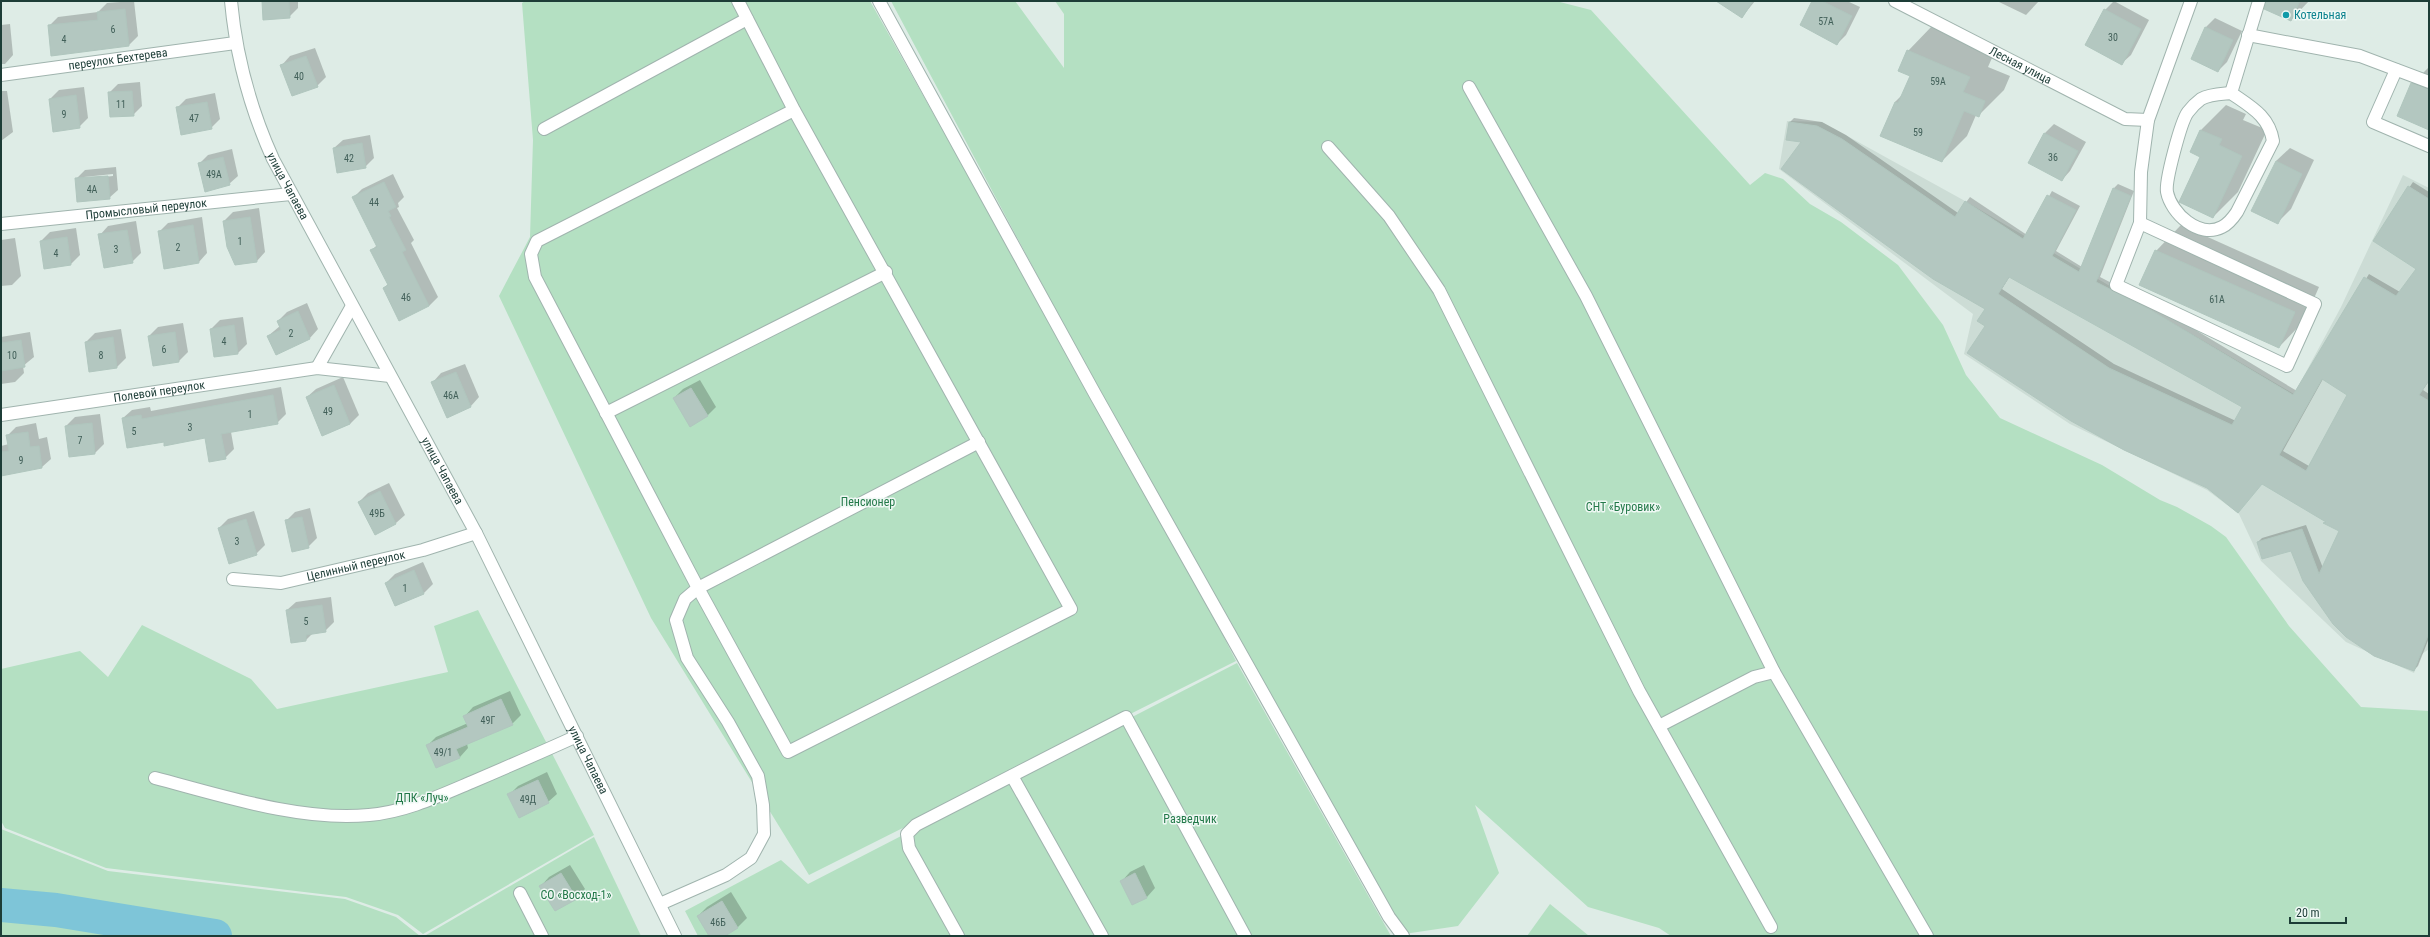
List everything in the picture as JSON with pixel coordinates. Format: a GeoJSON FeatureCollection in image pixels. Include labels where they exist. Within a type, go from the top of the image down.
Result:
{"type":"FeatureCollection","features":[{"type":"Feature","properties":{"kind":"street","name":"улица Чапаева"},"geometry":{"type":"LineString","coordinates":[[231,1],[235,43],[256,120],[291,194],[476,533],[578,736],[675,936]]}},
{"type":"Feature","properties":{"kind":"street"},"geometry":{"type":"LineString","coordinates":[[738,1],[794,110],[886,272],[1071,609],[788,752],[698,588],[535,277],[531,254],[537,241],[794,110]]}},
{"type":"Feature","properties":{"kind":"street"},"geometry":{"type":"LineString","coordinates":[[879,1],[1111,422],[1389,917],[1402,936]]}},
{"type":"Feature","properties":{"kind":"street","name":"Лесная улица"},"geometry":{"type":"LineString","coordinates":[[1896,1],[2125,119],[2148,120]]}},
{"type":"Feature","properties":{"kind":"street"},"geometry":{"type":"LineString","coordinates":[[2140,223],[2315,304],[2287,366],[2116,285],[2140,223],[2141,172],[2148,120],[2191,1]]}},
{"type":"Feature","properties":{"kind":"street"},"geometry":{"type":"LineString","coordinates":[[2231,93],[2259,1]]}},
{"type":"Feature","properties":{"kind":"street"},"geometry":{"type":"LineString","coordinates":[[544,129],[747,19]]}},
{"type":"Feature","properties":{"kind":"street"},"geometry":{"type":"LineString","coordinates":[[2248,35],[2360,56],[2429,82]]}},
{"type":"Feature","properties":{"kind":"street","name":"переулок Бехтерева"},"geometry":{"type":"LineString","coordinates":[[1,75],[235,43]]}},
{"type":"Feature","properties":{"kind":"street"},"geometry":{"type":"LineString","coordinates":[[2396,70],[2373,122],[2429,146]]}},
{"type":"Feature","properties":{"kind":"street"},"geometry":{"type":"LineString","coordinates":[[1469,87],[1586,296],[1774,672],[1927,936]]}},
{"type":"Feature","properties":{"kind":"street"},"geometry":{"type":"LineString","coordinates":[[2231,93],[2262,115],[2268,123],[2272,141],[2237,212],[2231,221],[2221,228],[2207,229],[2194,226],[2181,218],[2172,205],[2167,192],[2166,179],[2187,113],[2202,99],[2231,93]]}},
{"type":"Feature","properties":{"kind":"street"},"geometry":{"type":"LineString","coordinates":[[1328,147],[1389,216],[1438,290],[1636,684],[1771,927]]}},
{"type":"Feature","properties":{"kind":"street","name":"Промысловый переулок"},"geometry":{"type":"LineString","coordinates":[[1,224],[291,194]]}},
{"type":"Feature","properties":{"kind":"street"},"geometry":{"type":"LineString","coordinates":[[606,413],[886,272]]}},
{"type":"Feature","properties":{"kind":"street"},"geometry":{"type":"LineString","coordinates":[[317,368],[352,306]]}},
{"type":"Feature","properties":{"kind":"street","name":"Полевой переулок"},"geometry":{"type":"LineString","coordinates":[[1,415],[317,368],[390,376]]}},
{"type":"Feature","properties":{"kind":"street"},"geometry":{"type":"LineString","coordinates":[[660,904],[726,875],[751,858],[764,834],[763,805],[758,776],[728,722],[687,658],[676,620],[685,599],[698,588],[979,442]]}},
{"type":"Feature","properties":{"kind":"street","name":"Целинный переулок"},"geometry":{"type":"LineString","coordinates":[[233,579],[281,583],[423,550],[476,533]]}},
{"type":"Feature","properties":{"kind":"street"},"geometry":{"type":"LineString","coordinates":[[1659,726],[1754,677],[1774,672]]}},
{"type":"Feature","properties":{"kind":"street"},"geometry":{"type":"LineString","coordinates":[[958,936],[909,848],[907,834],[916,825],[1126,717],[1245,936]]}},
{"type":"Feature","properties":{"kind":"street"},"geometry":{"type":"LineString","coordinates":[[155,778],[254,803],[325,815],[368,815],[401,809],[429,800],[578,736]]}},
{"type":"Feature","properties":{"kind":"street"},"geometry":{"type":"LineString","coordinates":[[1012,776],[1102,936]]}},
{"type":"Feature","properties":{"kind":"street"},"geometry":{"type":"LineString","coordinates":[[520,893],[542,936]]}},
{"type":"Feature","properties":{"kind":"shaded area"},"geometry":{"type":"Polygon","coordinates":[[[1787,121],[1822,122],[1965,201],[2294,394],[2341,307],[2403,175],[2429,188],[2429,649],[2422,654],[2414,673],[2346,642],[2261,561],[2239,514],[2207,490],[2070,424],[1964,354],[1973,314],[1779,169],[1787,121]]]}},
{"type":"Feature","properties":{"kind":"green space","name":"Пенсионер"},"geometry":{"type":"Polygon","coordinates":[[[525,1],[870,1],[1192,574],[1236,661],[809,875],[651,618],[499,296],[530,237],[533,140],[522,3],[525,1]]]}},
{"type":"Feature","properties":{"kind":"green space","name":"СНТ «Буровик»"},"geometry":{"type":"Polygon","coordinates":[[[891,1],[1015,1],[1064,68],[1064,14],[1055,1],[1556,1],[1591,10],[1750,185],[1765,173],[1783,179],[1810,204],[1841,222],[1898,265],[1943,325],[1966,375],[2000,418],[2102,465],[2160,500],[2177,507],[2211,526],[2226,537],[2289,626],[2361,707],[2429,711],[2429,936],[1671,936],[1659,928],[1588,907],[1475,805],[1499,873],[1458,926],[1404,934],[1099,391],[891,1]]]}},
{"type":"Feature","properties":{"kind":"green space","name":"ДПК «Луч»"},"geometry":{"type":"Polygon","coordinates":[[[478,610],[594,835],[423,934],[398,915],[346,897],[106,868],[5,828],[1,821],[1,669],[80,651],[108,677],[142,625],[251,679],[277,709],[448,672],[434,626],[478,610]]]}},
{"type":"Feature","properties":{"kind":"green space","name":"Разведчик"},"geometry":{"type":"Polygon","coordinates":[[[1237,663],[1391,936],[698,936],[685,911],[781,860],[808,884],[1237,663]]]}},
{"type":"Feature","properties":{"kind":"green space"},"geometry":{"type":"Polygon","coordinates":[[[1,829],[108,871],[345,899],[396,917],[420,936],[1,936],[1,829]]]}},
{"type":"Feature","properties":{"kind":"green space","name":"СО «Восход-1»"},"geometry":{"type":"Polygon","coordinates":[[[594,837],[641,936],[426,935],[594,837]]]}},
{"type":"Feature","properties":{"kind":"green space"},"geometry":{"type":"Polygon","coordinates":[[[1550,904],[1589,936],[1527,936],[1550,904]]]}},
{"type":"Feature","properties":{"kind":"building"},"geometry":{"type":"Polygon","coordinates":[[[262,1],[289,1],[290,18],[263,20],[262,1]]]}},
{"type":"Feature","properties":{"kind":"building"},"geometry":{"type":"Polygon","coordinates":[[[1716,1],[1753,1],[1742,18],[1716,1]]]}},
{"type":"Feature","properties":{"kind":"building"},"geometry":{"type":"Polygon","coordinates":[[[1812,1],[1822,1],[1852,16],[1837,45],[1800,25],[1812,1]]]}},
{"type":"Feature","properties":{"kind":"building","name":"Котельная"},"geometry":{"type":"Polygon","coordinates":[[[2266,1],[2300,1],[2291,21],[2264,9],[2266,1]]]}},
{"type":"Feature","properties":{"kind":"building"},"geometry":{"type":"Polygon","coordinates":[[[125,9],[129,46],[51,56],[48,25],[98,20],[97,12],[125,9]]]}},
{"type":"Feature","properties":{"kind":"building"},"geometry":{"type":"Polygon","coordinates":[[[2104,9],[2141,29],[2122,65],[2085,45],[2104,9]]]}},
{"type":"Feature","properties":{"kind":"building"},"geometry":{"type":"Polygon","coordinates":[[[2205,27],[2233,40],[2218,72],[2191,59],[2205,27]]]}},
{"type":"Feature","properties":{"kind":"building"},"geometry":{"type":"Polygon","coordinates":[[[1907,50],[1970,77],[1963,92],[1985,101],[1979,117],[1964,111],[1942,162],[1880,136],[1895,102],[1898,103],[1910,76],[1898,71],[1907,50]]]}},
{"type":"Feature","properties":{"kind":"building"},"geometry":{"type":"Polygon","coordinates":[[[306,56],[318,87],[292,96],[280,65],[306,56]]]}},
{"type":"Feature","properties":{"kind":"building"},"geometry":{"type":"Polygon","coordinates":[[[2411,83],[2429,89],[2429,130],[2397,116],[2411,83]]]}},
{"type":"Feature","properties":{"kind":"building"},"geometry":{"type":"Polygon","coordinates":[[[132,91],[134,116],[110,117],[108,92],[132,91]]]}},
{"type":"Feature","properties":{"kind":"building"},"geometry":{"type":"Polygon","coordinates":[[[76,95],[80,128],[53,132],[49,99],[76,95]]]}},
{"type":"Feature","properties":{"kind":"building"},"geometry":{"type":"Polygon","coordinates":[[[207,102],[212,129],[181,135],[176,107],[207,102]]]}},
{"type":"Feature","properties":{"kind":"building"},"geometry":{"type":"Polygon","coordinates":[[[1789,122],[1817,126],[1842,139],[1955,217],[1965,201],[2023,239],[2047,195],[2076,210],[2052,256],[2079,272],[2113,188],[2131,196],[2096,282],[2149,309],[2293,395],[2364,277],[2396,296],[2416,269],[2373,241],[2408,186],[2429,199],[2429,380],[2419,395],[2429,401],[2429,633],[2414,671],[2374,656],[2346,637],[2333,624],[2303,581],[2291,551],[2262,559],[2257,542],[2302,529],[2319,574],[2339,531],[2323,523],[2326,522],[2262,484],[2238,513],[2207,488],[2124,450],[2071,421],[1967,353],[1985,326],[1977,321],[1985,309],[1933,279],[1781,169],[1801,142],[1786,140],[1789,122]],[[2009,277],[1998,294],[2109,368],[2232,425],[2242,407],[2009,277]],[[2322,379],[2279,455],[2306,471],[2347,395],[2322,379]]]}},
{"type":"Feature","properties":{"kind":"building"},"geometry":{"type":"Polygon","coordinates":[[[2200,130],[2222,139],[2219,145],[2242,156],[2213,218],[2179,202],[2200,157],[2190,152],[2200,130]]]}},
{"type":"Feature","properties":{"kind":"building"},"geometry":{"type":"Polygon","coordinates":[[[2044,133],[2078,151],[2062,181],[2028,163],[2044,133]]]}},
{"type":"Feature","properties":{"kind":"building"},"geometry":{"type":"Polygon","coordinates":[[[362,143],[366,168],[337,173],[333,148],[362,143]]]}},
{"type":"Feature","properties":{"kind":"building"},"geometry":{"type":"Polygon","coordinates":[[[223,157],[230,185],[205,192],[198,163],[223,157]]]}},
{"type":"Feature","properties":{"kind":"building"},"geometry":{"type":"Polygon","coordinates":[[[2276,161],[2302,174],[2278,224],[2251,211],[2276,161]]]}},
{"type":"Feature","properties":{"kind":"building"},"geometry":{"type":"Polygon","coordinates":[[[108,176],[110,199],[77,202],[75,178],[108,176]]]}},
{"type":"Feature","properties":{"kind":"building"},"geometry":{"type":"Polygon","coordinates":[[[384,182],[396,207],[388,211],[391,216],[389,217],[406,250],[402,252],[429,306],[399,321],[383,288],[388,285],[370,250],[377,247],[352,197],[384,182]]]}},
{"type":"Feature","properties":{"kind":"building"},"geometry":{"type":"Polygon","coordinates":[[[250,217],[257,262],[235,265],[227,247],[223,221],[250,217]]]}},
{"type":"Feature","properties":{"kind":"building"},"geometry":{"type":"Polygon","coordinates":[[[193,225],[199,263],[164,269],[158,231],[193,225]]]}},
{"type":"Feature","properties":{"kind":"building"},"geometry":{"type":"Polygon","coordinates":[[[127,230],[133,263],[104,268],[98,234],[127,230]]]}},
{"type":"Feature","properties":{"kind":"building"},"geometry":{"type":"Polygon","coordinates":[[[67,237],[71,265],[44,269],[40,241],[67,237]]]}},
{"type":"Feature","properties":{"kind":"building"},"geometry":{"type":"Polygon","coordinates":[[[2155,250],[2295,312],[2279,348],[2139,285],[2155,250]]]}},
{"type":"Feature","properties":{"kind":"building"},"geometry":{"type":"Polygon","coordinates":[[[298,311],[310,339],[276,355],[267,336],[281,330],[277,321],[298,311]]]}},
{"type":"Feature","properties":{"kind":"building"},"geometry":{"type":"Polygon","coordinates":[[[234,325],[238,354],[214,357],[210,329],[234,325]]]}},
{"type":"Feature","properties":{"kind":"building"},"geometry":{"type":"Polygon","coordinates":[[[175,332],[179,362],[153,366],[148,336],[175,332]]]}},
{"type":"Feature","properties":{"kind":"building"},"geometry":{"type":"Polygon","coordinates":[[[113,337],[117,368],[89,372],[85,342],[113,337]]]}},
{"type":"Feature","properties":{"kind":"building"},"geometry":{"type":"Polygon","coordinates":[[[21,340],[25,367],[1,371],[1,343],[21,340]]]}},
{"type":"Feature","properties":{"kind":"building"},"geometry":{"type":"Polygon","coordinates":[[[456,372],[471,407],[447,418],[431,382],[456,372]]]}},
{"type":"Feature","properties":{"kind":"building"},"geometry":{"type":"Polygon","coordinates":[[[334,385],[350,424],[322,436],[306,397],[334,385]]]}},
{"type":"Feature","properties":{"kind":"building"},"geometry":{"type":"Polygon","coordinates":[[[691,388],[708,416],[690,427],[673,398],[691,388]]]}},
{"type":"Feature","properties":{"kind":"building"},"geometry":{"type":"Polygon","coordinates":[[[273,395],[278,424],[221,434],[226,459],[209,462],[205,438],[164,446],[164,442],[127,448],[122,418],[141,415],[142,419],[273,395]]]}},
{"type":"Feature","properties":{"kind":"building"},"geometry":{"type":"Polygon","coordinates":[[[92,423],[95,454],[69,457],[65,426],[92,423]]]}},
{"type":"Feature","properties":{"kind":"building"},"geometry":{"type":"Polygon","coordinates":[[[28,432],[30,447],[39,446],[42,468],[1,476],[1,452],[9,451],[6,435],[28,432]]]}},
{"type":"Feature","properties":{"kind":"building"},"geometry":{"type":"Polygon","coordinates":[[[380,491],[396,524],[375,535],[358,502],[380,491]]]}},
{"type":"Feature","properties":{"kind":"building"},"geometry":{"type":"Polygon","coordinates":[[[302,517],[309,548],[292,552],[285,520],[302,517]]]}},
{"type":"Feature","properties":{"kind":"building"},"geometry":{"type":"Polygon","coordinates":[[[246,519],[257,555],[229,564],[218,528],[246,519]]]}},
{"type":"Feature","properties":{"kind":"building"},"geometry":{"type":"Polygon","coordinates":[[[414,570],[424,594],[395,606],[385,583],[414,570]]]}},
{"type":"Feature","properties":{"kind":"building"},"geometry":{"type":"Polygon","coordinates":[[[322,605],[326,632],[306,635],[306,641],[291,643],[286,610],[322,605]]]}},
{"type":"Feature","properties":{"kind":"building"},"geometry":{"type":"Polygon","coordinates":[[[501,699],[513,725],[456,749],[460,758],[436,768],[426,745],[468,727],[463,716],[501,699]]]}},
{"type":"Feature","properties":{"kind":"building"},"geometry":{"type":"Polygon","coordinates":[[[538,780],[549,803],[519,818],[507,794],[538,780]]]}},
{"type":"Feature","properties":{"kind":"building"},"geometry":{"type":"Polygon","coordinates":[[[561,873],[577,899],[555,911],[539,886],[561,873]]]}},
{"type":"Feature","properties":{"kind":"building"},"geometry":{"type":"Polygon","coordinates":[[[1135,873],[1147,898],[1132,905],[1120,881],[1135,873]]]}},
{"type":"Feature","properties":{"kind":"building"},"geometry":{"type":"Polygon","coordinates":[[[722,901],[738,928],[725,936],[709,936],[697,916],[722,901]]]}},
{"type":"Feature","properties":{"kind":"waterway"},"geometry":{"type":"LineString","coordinates":[[1,905],[56,910],[215,936]]}},
{"type":"Feature","properties":{"kind":"place","name":"Котельная"},"geometry":{"type":"Point","coordinates":[2286,15]}}]}
